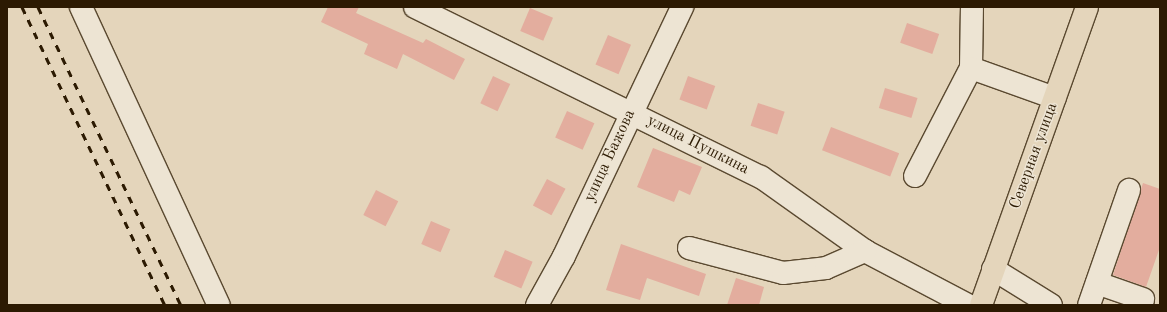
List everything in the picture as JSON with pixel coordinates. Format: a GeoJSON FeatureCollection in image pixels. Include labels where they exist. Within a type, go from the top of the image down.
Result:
{"type":"FeatureCollection","features":[{"type":"Feature","properties":{"kind":"main road","name":"Северная улица"},"geometry":{"type":"LineString","coordinates":[[981,305],[1086,7]]}},
{"type":"Feature","properties":{"kind":"street"},"geometry":{"type":"LineString","coordinates":[[81,7],[219,305]]}},
{"type":"Feature","properties":{"kind":"street","name":"улица Пушкина"},"geometry":{"type":"LineString","coordinates":[[415,7],[631,111],[761,177],[865,251],[968,305]]}},
{"type":"Feature","properties":{"kind":"street","name":"улица Бажова"},"geometry":{"type":"LineString","coordinates":[[537,305],[564,256],[631,111],[682,7]]}},
{"type":"Feature","properties":{"kind":"street"},"geometry":{"type":"LineString","coordinates":[[915,176],[971,68],[972,7]]}},
{"type":"Feature","properties":{"kind":"street"},"geometry":{"type":"LineString","coordinates":[[971,68],[1055,98]]}},
{"type":"Feature","properties":{"kind":"street"},"geometry":{"type":"LineString","coordinates":[[1089,305],[1129,190]]}},
{"type":"Feature","properties":{"kind":"street"},"geometry":{"type":"LineString","coordinates":[[689,248],[783,273],[826,268],[865,251]]}},
{"type":"Feature","properties":{"kind":"street"},"geometry":{"type":"LineString","coordinates":[[993,269],[1051,305]]}},
{"type":"Feature","properties":{"kind":"street"},"geometry":{"type":"LineString","coordinates":[[1097,283],[1143,299]]}},
{"type":"Feature","properties":{"kind":"building"},"geometry":{"type":"Polygon","coordinates":[[[328,7],[359,7],[356,13],[423,43],[426,39],[465,59],[454,80],[403,54],[397,69],[364,54],[368,44],[321,22],[328,7]]]}},
{"type":"Feature","properties":{"kind":"building"},"geometry":{"type":"Polygon","coordinates":[[[530,8],[553,18],[543,41],[520,31],[530,8]]]}},
{"type":"Feature","properties":{"kind":"building"},"geometry":{"type":"Polygon","coordinates":[[[907,23],[939,34],[932,54],[900,43],[907,23]]]}},
{"type":"Feature","properties":{"kind":"building"},"geometry":{"type":"Polygon","coordinates":[[[608,35],[631,45],[619,74],[595,64],[608,35]]]}},
{"type":"Feature","properties":{"kind":"building"},"geometry":{"type":"Polygon","coordinates":[[[493,76],[510,84],[498,111],[480,103],[493,76]]]}},
{"type":"Feature","properties":{"kind":"building"},"geometry":{"type":"Polygon","coordinates":[[[688,76],[715,86],[707,109],[679,99],[688,76]]]}},
{"type":"Feature","properties":{"kind":"building"},"geometry":{"type":"Polygon","coordinates":[[[885,88],[918,98],[911,118],[879,108],[885,88]]]}},
{"type":"Feature","properties":{"kind":"building"},"geometry":{"type":"Polygon","coordinates":[[[758,103],[785,112],[777,134],[751,126],[758,103]]]}},
{"type":"Feature","properties":{"kind":"building"},"geometry":{"type":"Polygon","coordinates":[[[567,111],[594,123],[583,150],[555,137],[567,111]]]}},
{"type":"Feature","properties":{"kind":"building"},"geometry":{"type":"Polygon","coordinates":[[[831,127],[899,153],[890,177],[822,150],[831,127]]]}},
{"type":"Feature","properties":{"kind":"building"},"geometry":{"type":"Polygon","coordinates":[[[653,148],[702,167],[690,195],[679,190],[674,202],[637,187],[653,148]]]}},
{"type":"Feature","properties":{"kind":"building"},"geometry":{"type":"Polygon","coordinates":[[[547,179],[566,189],[551,215],[533,205],[547,179]]]}},
{"type":"Feature","properties":{"kind":"building"},"geometry":{"type":"Polygon","coordinates":[[[1143,183],[1160,189],[1160,247],[1146,287],[1113,275],[1143,183]]]}},
{"type":"Feature","properties":{"kind":"building"},"geometry":{"type":"Polygon","coordinates":[[[376,190],[398,201],[386,226],[363,215],[376,190]]]}},
{"type":"Feature","properties":{"kind":"building"},"geometry":{"type":"Polygon","coordinates":[[[431,221],[450,229],[441,252],[421,244],[431,221]]]}},
{"type":"Feature","properties":{"kind":"building"},"geometry":{"type":"Polygon","coordinates":[[[621,244],[706,274],[699,296],[647,278],[640,300],[606,290],[621,244]]]}},
{"type":"Feature","properties":{"kind":"building"},"geometry":{"type":"Polygon","coordinates":[[[505,250],[533,262],[521,288],[494,277],[505,250]]]}},
{"type":"Feature","properties":{"kind":"building"},"geometry":{"type":"Polygon","coordinates":[[[736,278],[764,287],[759,305],[727,305],[736,278]]]}},
{"type":"Feature","properties":{"kind":"railway"},"geometry":{"type":"LineString","coordinates":[[22,7],[165,305]]}},
{"type":"Feature","properties":{"kind":"railway"},"geometry":{"type":"LineString","coordinates":[[38,7],[181,305]]}}]}
